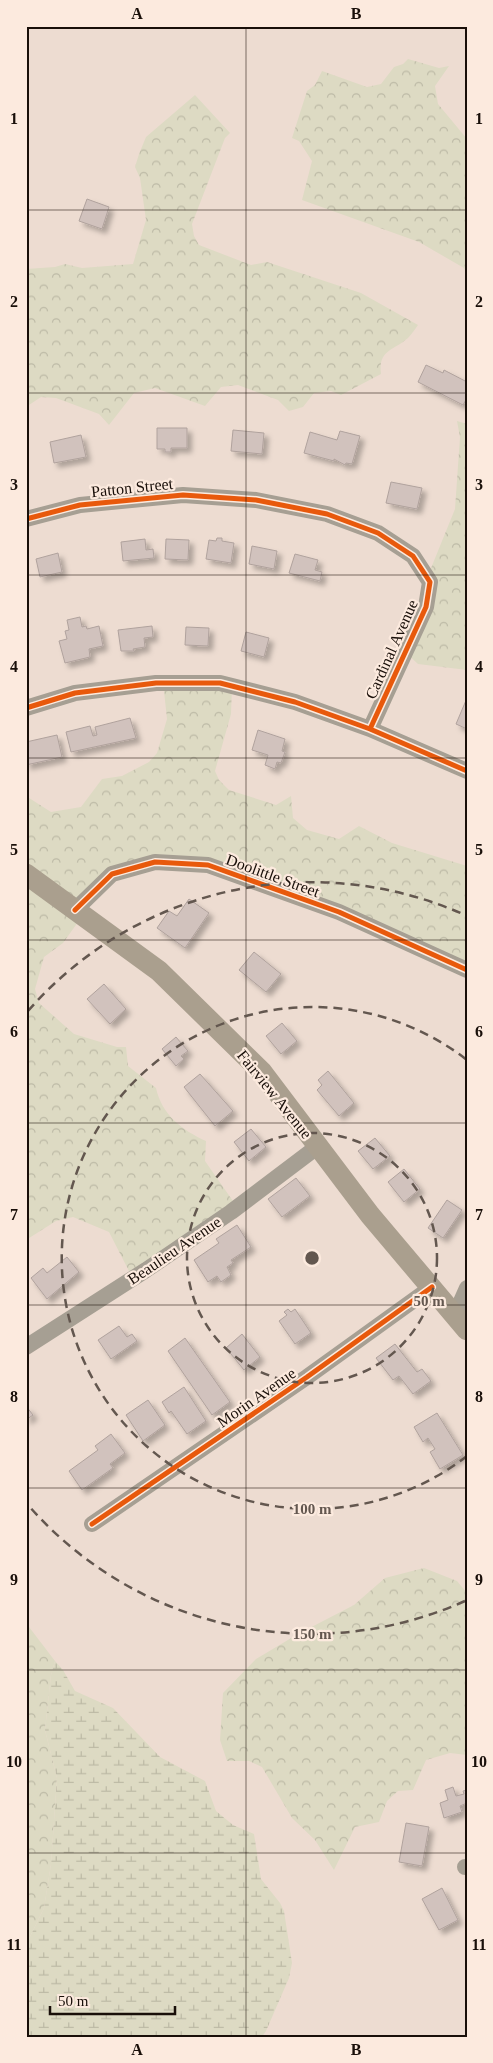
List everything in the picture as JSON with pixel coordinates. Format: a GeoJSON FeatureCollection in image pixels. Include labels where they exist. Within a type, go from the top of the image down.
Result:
{"type":"FeatureCollection","features":[{"type":"Feature","properties":{"kind":"main road","name":"Fairview Avenue"},"geometry":{"type":"LineString","coordinates":[[26,874],[159,971],[262,1072],[370,1216],[461,1323]]}},
{"type":"Feature","properties":{"kind":"street","name":"Patton Street"},"geometry":{"type":"LineString","coordinates":[[26,519],[80,505],[183,495],[256,500],[327,514],[385,538]]}},
{"type":"Feature","properties":{"kind":"street","name":"Cardinal Avenue"},"geometry":{"type":"LineString","coordinates":[[370,729],[426,607],[430,582],[413,556],[385,538]]}},
{"type":"Feature","properties":{"kind":"street"},"geometry":{"type":"LineString","coordinates":[[26,708],[75,693],[147,684],[220,683],[296,702],[370,729],[467,771]]}},
{"type":"Feature","properties":{"kind":"street","name":"Doolittle Street"},"geometry":{"type":"LineString","coordinates":[[75,910],[112,874],[155,862],[208,865],[339,912],[467,970]]}},
{"type":"Feature","properties":{"kind":"street","name":"Beaulieu Avenue"},"geometry":{"type":"LineString","coordinates":[[26,1347],[146,1270],[231,1212],[317,1147]]}},
{"type":"Feature","properties":{"kind":"street","name":"Morin Avenue"},"geometry":{"type":"LineString","coordinates":[[92,1524],[299,1383],[432,1288]]}},
{"type":"Feature","properties":{"kind":"street"},"geometry":{"type":"LineString","coordinates":[[461,1323],[467,1288]]}},
{"type":"Feature","properties":{"kind":"green space"},"geometry":{"type":"Polygon","coordinates":[[[408,59],[439,68],[449,66],[435,86],[438,104],[467,139],[467,274],[464,268],[419,242],[302,200],[312,161],[299,141],[292,138],[307,91],[315,85],[322,71],[367,87],[381,84],[394,67],[403,64],[408,59]]]}},
{"type":"Feature","properties":{"kind":"green space"},"geometry":{"type":"Polygon","coordinates":[[[195,95],[230,133],[225,138],[192,224],[194,236],[199,245],[251,265],[267,262],[361,293],[418,325],[408,338],[384,355],[381,374],[341,395],[331,391],[314,393],[303,407],[289,411],[278,400],[238,385],[221,387],[205,406],[155,388],[134,393],[109,425],[99,414],[56,398],[41,397],[26,407],[26,269],[55,267],[65,264],[82,268],[133,264],[146,220],[140,178],[135,167],[139,154],[146,137],[195,95]]]}},
{"type":"Feature","properties":{"kind":"green space"},"geometry":{"type":"Polygon","coordinates":[[[457,421],[467,424],[467,670],[418,664],[405,652],[427,578],[455,509],[460,437],[457,421]]]}},
{"type":"Feature","properties":{"kind":"green space"},"geometry":{"type":"Polygon","coordinates":[[[163,682],[232,687],[231,714],[215,771],[219,780],[229,790],[276,805],[291,796],[293,818],[307,830],[339,839],[359,826],[392,843],[467,866],[467,969],[202,863],[114,872],[63,943],[44,957],[35,989],[39,1003],[74,1034],[117,1047],[126,1047],[128,1066],[156,1088],[168,1114],[181,1127],[206,1141],[205,1161],[235,1204],[131,1275],[109,1232],[73,1217],[56,1221],[26,1240],[26,796],[51,812],[81,807],[102,779],[122,776],[149,762],[157,753],[167,719],[163,682]]]}},
{"type":"Feature","properties":{"kind":"green space"},"geometry":{"type":"Polygon","coordinates":[[[424,1568],[457,1581],[467,1593],[467,1755],[450,1753],[426,1760],[413,1790],[398,1791],[387,1801],[379,1822],[355,1827],[334,1870],[315,1840],[292,1818],[262,1767],[249,1761],[227,1761],[220,1740],[223,1693],[256,1659],[298,1634],[354,1605],[385,1578],[424,1568]]]}},
{"type":"Feature","properties":{"kind":"green space"},"geometry":{"type":"Polygon","coordinates":[[[26,1623],[55,1661],[51,1675],[45,1730],[57,1778],[51,1864],[44,1908],[26,1945],[26,1623]]]}},
{"type":"Feature","properties":{"kind":"green space"},"geometry":{"type":"Polygon","coordinates":[[[55,1661],[63,1670],[75,1691],[113,1708],[160,1757],[205,1781],[216,1811],[233,1825],[254,1834],[261,1879],[284,1911],[292,1963],[289,1978],[262,2037],[26,2037],[26,1945],[44,1908],[51,1864],[57,1778],[45,1730],[51,1675],[55,1661]]]}},
{"type":"Feature","properties":{"kind":"building"},"geometry":{"type":"Polygon","coordinates":[[[87,199],[109,207],[102,229],[79,221],[87,199]]]}},
{"type":"Feature","properties":{"kind":"building"},"geometry":{"type":"Polygon","coordinates":[[[426,365],[443,373],[444,370],[467,382],[467,398],[463,405],[418,382],[426,365]]]}},
{"type":"Feature","properties":{"kind":"building"},"geometry":{"type":"Polygon","coordinates":[[[157,428],[187,428],[187,448],[171,448],[171,452],[165,452],[165,449],[157,449],[157,428]]]}},
{"type":"Feature","properties":{"kind":"building"},"geometry":{"type":"Polygon","coordinates":[[[233,430],[264,433],[262,454],[231,451],[233,430]]]}},
{"type":"Feature","properties":{"kind":"building"},"geometry":{"type":"Polygon","coordinates":[[[340,431],[360,436],[352,464],[346,463],[345,465],[334,459],[334,461],[304,453],[310,432],[337,440],[340,431]]]}},
{"type":"Feature","properties":{"kind":"building"},"geometry":{"type":"Polygon","coordinates":[[[81,435],[86,457],[54,463],[50,442],[81,435]]]}},
{"type":"Feature","properties":{"kind":"building"},"geometry":{"type":"Polygon","coordinates":[[[391,482],[422,488],[417,509],[386,503],[391,482]]]}},
{"type":"Feature","properties":{"kind":"building"},"geometry":{"type":"Polygon","coordinates":[[[217,538],[234,543],[231,563],[206,559],[209,540],[216,541],[217,538]]]}},
{"type":"Feature","properties":{"kind":"building"},"geometry":{"type":"Polygon","coordinates":[[[145,539],[146,550],[153,549],[154,558],[123,561],[121,542],[145,539]]]}},
{"type":"Feature","properties":{"kind":"building"},"geometry":{"type":"Polygon","coordinates":[[[166,539],[189,540],[188,560],[165,559],[166,539]]]}},
{"type":"Feature","properties":{"kind":"building"},"geometry":{"type":"Polygon","coordinates":[[[252,546],[277,551],[274,569],[249,564],[252,546]]]}},
{"type":"Feature","properties":{"kind":"building"},"geometry":{"type":"Polygon","coordinates":[[[58,553],[62,572],[40,577],[36,559],[58,553]]]}},
{"type":"Feature","properties":{"kind":"building"},"geometry":{"type":"Polygon","coordinates":[[[295,554],[318,560],[315,570],[322,572],[320,581],[289,573],[295,554]]]}},
{"type":"Feature","properties":{"kind":"building"},"geometry":{"type":"Polygon","coordinates":[[[80,617],[82,627],[86,626],[87,629],[99,626],[103,646],[89,649],[90,657],[65,663],[59,641],[67,639],[65,631],[69,630],[67,620],[80,617]]]}},
{"type":"Feature","properties":{"kind":"building"},"geometry":{"type":"Polygon","coordinates":[[[152,626],[153,637],[144,638],[145,647],[133,649],[134,651],[121,651],[118,630],[152,626]]]}},
{"type":"Feature","properties":{"kind":"building"},"geometry":{"type":"Polygon","coordinates":[[[186,627],[209,628],[208,646],[185,645],[186,627]]]}},
{"type":"Feature","properties":{"kind":"building"},"geometry":{"type":"Polygon","coordinates":[[[246,632],[269,638],[264,657],[241,651],[246,632]]]}},
{"type":"Feature","properties":{"kind":"building"},"geometry":{"type":"Polygon","coordinates":[[[467,698],[467,729],[456,724],[467,698]]]}},
{"type":"Feature","properties":{"kind":"building"},"geometry":{"type":"Polygon","coordinates":[[[130,718],[136,738],[71,752],[66,732],[90,726],[93,736],[97,735],[95,727],[130,718]]]}},
{"type":"Feature","properties":{"kind":"building"},"geometry":{"type":"Polygon","coordinates":[[[258,730],[285,739],[282,751],[285,752],[281,763],[277,762],[275,769],[265,765],[268,755],[252,750],[258,730]]]}},
{"type":"Feature","properties":{"kind":"building"},"geometry":{"type":"Polygon","coordinates":[[[57,735],[62,757],[26,765],[26,742],[57,735]]]}},
{"type":"Feature","properties":{"kind":"building"},"geometry":{"type":"Polygon","coordinates":[[[189,899],[209,913],[185,948],[157,928],[169,911],[177,916],[189,899]]]}},
{"type":"Feature","properties":{"kind":"building"},"geometry":{"type":"Polygon","coordinates":[[[254,952],[281,974],[266,992],[239,970],[254,952]]]}},
{"type":"Feature","properties":{"kind":"building"},"geometry":{"type":"Polygon","coordinates":[[[104,984],[126,1009],[110,1024],[87,999],[104,984]]]}},
{"type":"Feature","properties":{"kind":"building"},"geometry":{"type":"Polygon","coordinates":[[[282,1023],[297,1041],[281,1054],[266,1036],[282,1023]]]}},
{"type":"Feature","properties":{"kind":"building"},"geometry":{"type":"Polygon","coordinates":[[[176,1037],[188,1051],[181,1056],[184,1059],[176,1066],[162,1049],[176,1037]]]}},
{"type":"Feature","properties":{"kind":"building"},"geometry":{"type":"Polygon","coordinates":[[[328,1071],[354,1103],[339,1116],[317,1090],[322,1085],[318,1080],[328,1071]]]}},
{"type":"Feature","properties":{"kind":"building"},"geometry":{"type":"Polygon","coordinates":[[[200,1074],[233,1111],[215,1126],[184,1087],[200,1074]]]}},
{"type":"Feature","properties":{"kind":"building"},"geometry":{"type":"Polygon","coordinates":[[[251,1129],[266,1147],[249,1161],[234,1142],[251,1129]]]}},
{"type":"Feature","properties":{"kind":"building"},"geometry":{"type":"Polygon","coordinates":[[[375,1138],[390,1156],[373,1169],[358,1151],[375,1138]]]}},
{"type":"Feature","properties":{"kind":"building"},"geometry":{"type":"Polygon","coordinates":[[[404,1169],[420,1189],[404,1202],[388,1182],[404,1169]]]}},
{"type":"Feature","properties":{"kind":"building"},"geometry":{"type":"Polygon","coordinates":[[[296,1178],[310,1196],[282,1217],[268,1199],[296,1178]]]}},
{"type":"Feature","properties":{"kind":"building"},"geometry":{"type":"Polygon","coordinates":[[[447,1200],[462,1210],[443,1238],[428,1228],[447,1200]]]}},
{"type":"Feature","properties":{"kind":"building"},"geometry":{"type":"Polygon","coordinates":[[[237,1225],[251,1247],[231,1260],[233,1263],[227,1267],[231,1275],[221,1282],[217,1276],[208,1282],[194,1260],[219,1243],[216,1239],[237,1225]]]}},
{"type":"Feature","properties":{"kind":"building"},"geometry":{"type":"Polygon","coordinates":[[[67,1257],[79,1272],[47,1299],[31,1278],[43,1268],[47,1273],[67,1257]]]}},
{"type":"Feature","properties":{"kind":"building"},"geometry":{"type":"Polygon","coordinates":[[[288,1309],[291,1312],[295,1309],[311,1333],[295,1344],[279,1321],[287,1315],[284,1312],[288,1309]]]}},
{"type":"Feature","properties":{"kind":"building"},"geometry":{"type":"Polygon","coordinates":[[[119,1326],[127,1337],[132,1334],[137,1341],[111,1359],[98,1340],[119,1326]]]}},
{"type":"Feature","properties":{"kind":"building"},"geometry":{"type":"Polygon","coordinates":[[[242,1334],[260,1357],[244,1370],[226,1348],[242,1334]]]}},
{"type":"Feature","properties":{"kind":"building"},"geometry":{"type":"Polygon","coordinates":[[[185,1338],[230,1402],[212,1415],[168,1351],[185,1338]]]}},
{"type":"Feature","properties":{"kind":"building"},"geometry":{"type":"Polygon","coordinates":[[[395,1344],[417,1372],[422,1369],[431,1381],[413,1394],[399,1376],[393,1380],[376,1358],[395,1344]]]}},
{"type":"Feature","properties":{"kind":"building"},"geometry":{"type":"Polygon","coordinates":[[[184,1387],[206,1421],[187,1434],[171,1411],[169,1413],[162,1402],[184,1387]]]}},
{"type":"Feature","properties":{"kind":"building"},"geometry":{"type":"Polygon","coordinates":[[[148,1400],[165,1425],[143,1441],[126,1415],[148,1400]]]}},
{"type":"Feature","properties":{"kind":"building"},"geometry":{"type":"Polygon","coordinates":[[[26,1406],[33,1415],[26,1420],[26,1406]]]}},
{"type":"Feature","properties":{"kind":"building"},"geometry":{"type":"Polygon","coordinates":[[[437,1413],[463,1455],[440,1469],[430,1452],[435,1449],[428,1438],[423,1442],[414,1427],[437,1413]]]}},
{"type":"Feature","properties":{"kind":"building"},"geometry":{"type":"Polygon","coordinates":[[[111,1434],[125,1453],[110,1464],[113,1468],[82,1490],[69,1471],[98,1450],[95,1446],[111,1434]]]}},
{"type":"Feature","properties":{"kind":"building"},"geometry":{"type":"Polygon","coordinates":[[[453,1787],[456,1796],[464,1794],[463,1791],[467,1790],[467,1803],[460,1806],[462,1812],[444,1818],[440,1803],[448,1800],[445,1790],[453,1787]]]}},
{"type":"Feature","properties":{"kind":"building"},"geometry":{"type":"Polygon","coordinates":[[[406,1823],[429,1827],[422,1866],[399,1862],[406,1823]]]}},
{"type":"Feature","properties":{"kind":"building"},"geometry":{"type":"Polygon","coordinates":[[[442,1888],[458,1920],[439,1930],[422,1899],[442,1888]]]}},
{"type":"Feature","properties":{"kind":"cycle path"},"geometry":{"type":"LineString","coordinates":[[26,519],[80,505],[183,495],[256,500],[327,514],[378,533],[413,556],[430,582],[426,607],[370,729]]}},
{"type":"Feature","properties":{"kind":"cycle path"},"geometry":{"type":"LineString","coordinates":[[26,708],[75,693],[156,683],[220,683],[295,702],[370,729],[467,771]]}},
{"type":"Feature","properties":{"kind":"cycle path"},"geometry":{"type":"LineString","coordinates":[[75,910],[112,874],[155,862],[208,865],[339,912],[467,970]]}},
{"type":"Feature","properties":{"kind":"cycle path"},"geometry":{"type":"LineString","coordinates":[[92,1524],[307,1377],[432,1287]]}}]}
